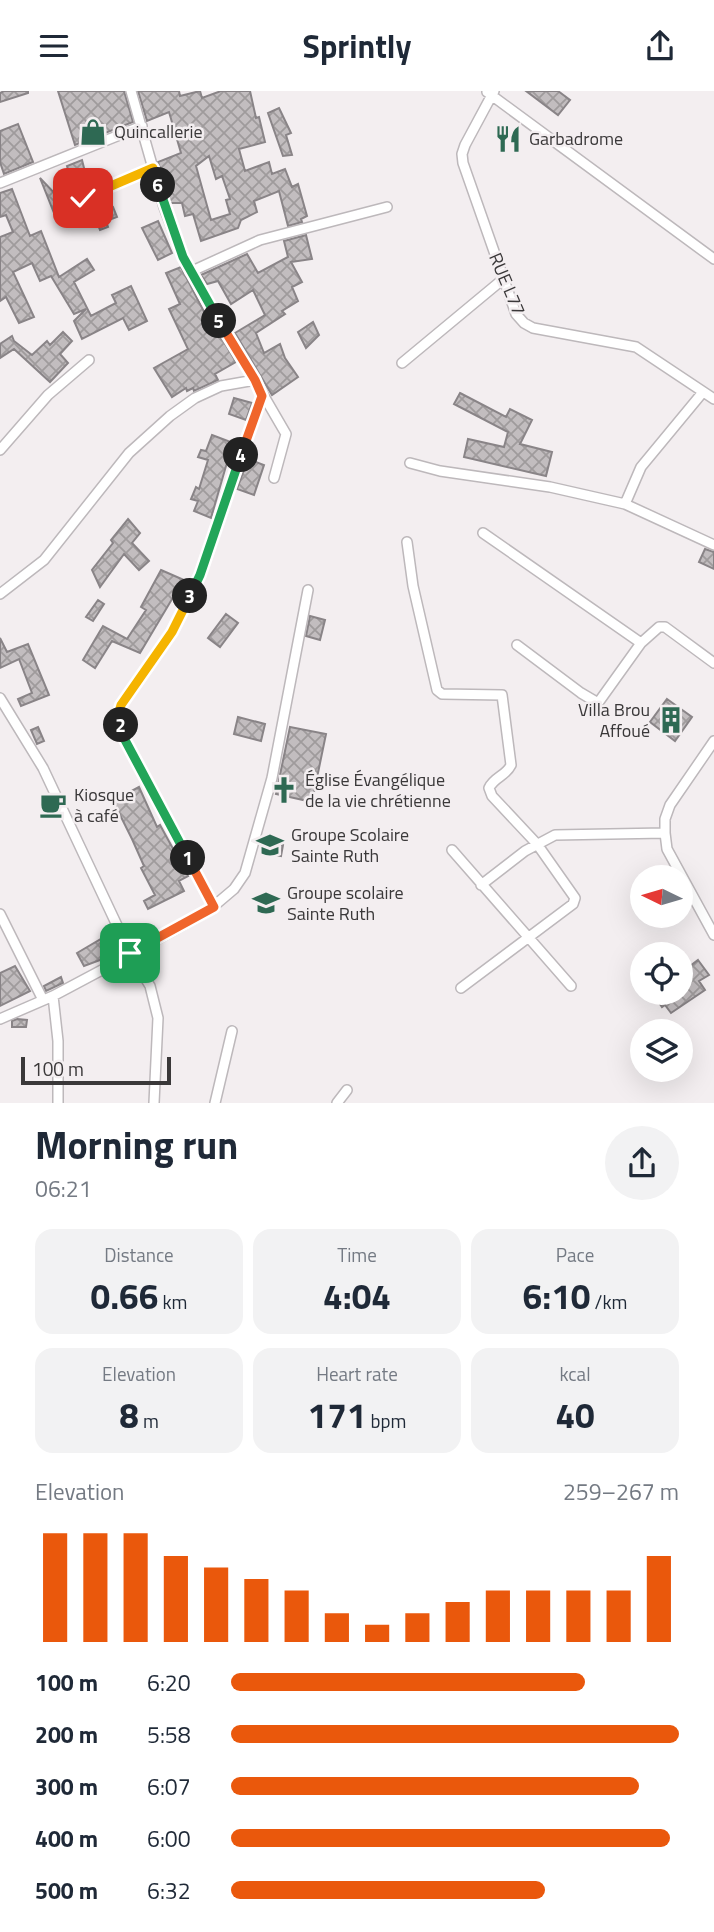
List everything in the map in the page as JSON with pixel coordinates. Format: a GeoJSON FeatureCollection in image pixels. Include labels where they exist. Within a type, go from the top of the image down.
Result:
{"type":"FeatureCollection","features":[{"type":"Feature","properties":{"kind":"street"},"geometry":{"type":"LineString","coordinates":[[131,91],[163,207],[190,271],[286,434],[274,478]]}},
{"type":"Feature","properties":{"kind":"street"},"geometry":{"type":"LineString","coordinates":[[491,92],[714,259]]}},
{"type":"Feature","properties":{"kind":"street","name":"RUE L77"},"geometry":{"type":"LineString","coordinates":[[491,92],[462,153],[463,163],[516,314],[523,323],[533,328],[636,347],[714,399]]}},
{"type":"Feature","properties":{"kind":"street"},"geometry":{"type":"LineString","coordinates":[[0,183],[142,126]]}},
{"type":"Feature","properties":{"kind":"street"},"geometry":{"type":"LineString","coordinates":[[83,198],[153,168]]}},
{"type":"Feature","properties":{"kind":"street"},"geometry":{"type":"LineString","coordinates":[[190,271],[260,240],[387,207]]}},
{"type":"Feature","properties":{"kind":"street"},"geometry":{"type":"LineString","coordinates":[[402,363],[502,280]]}},
{"type":"Feature","properties":{"kind":"street"},"geometry":{"type":"LineString","coordinates":[[0,450],[48,395],[89,360]]}},
{"type":"Feature","properties":{"kind":"street"},"geometry":{"type":"LineString","coordinates":[[0,594],[44,560],[129,453],[170,416],[195,398],[221,386],[255,380]]}},
{"type":"Feature","properties":{"kind":"street"},"geometry":{"type":"LineString","coordinates":[[625,504],[641,467],[703,392]]}},
{"type":"Feature","properties":{"kind":"street"},"geometry":{"type":"LineString","coordinates":[[214,907],[125,740],[118,715],[121,705],[172,632],[200,575],[262,396]]}},
{"type":"Feature","properties":{"kind":"street"},"geometry":{"type":"LineString","coordinates":[[410,463],[440,471],[550,487],[625,504],[714,545]]}},
{"type":"Feature","properties":{"kind":"street"},"geometry":{"type":"LineString","coordinates":[[483,533],[641,643]]}},
{"type":"Feature","properties":{"kind":"street"},"geometry":{"type":"LineString","coordinates":[[407,542],[416,599],[437,690],[442,694],[502,695],[511,765],[506,772],[492,781],[489,788],[492,796],[537,844],[575,898],[573,904],[461,988]]}},
{"type":"Feature","properties":{"kind":"street"},"geometry":{"type":"LineString","coordinates":[[0,1019],[53,996],[214,907],[234,889],[245,873],[272,778],[308,590]]}},
{"type":"Feature","properties":{"kind":"street"},"geometry":{"type":"LineString","coordinates":[[517,645],[598,703],[641,643],[659,627],[665,627],[714,663]]}},
{"type":"Feature","properties":{"kind":"street"},"geometry":{"type":"LineString","coordinates":[[0,698],[43,768],[130,953],[150,986],[158,1018],[154,1103]]}},
{"type":"Feature","properties":{"kind":"street"},"geometry":{"type":"LineString","coordinates":[[714,741],[670,804],[665,819],[667,849],[714,935]]}},
{"type":"Feature","properties":{"kind":"street"},"geometry":{"type":"LineString","coordinates":[[481,885],[537,844],[559,834],[665,833]]}},
{"type":"Feature","properties":{"kind":"street"},"geometry":{"type":"LineString","coordinates":[[452,850],[571,986]]}},
{"type":"Feature","properties":{"kind":"street"},"geometry":{"type":"LineString","coordinates":[[0,914],[43,1000]]}},
{"type":"Feature","properties":{"kind":"street"},"geometry":{"type":"LineString","coordinates":[[53,996],[58,1041],[58,1103]]}},
{"type":"Feature","properties":{"kind":"street"},"geometry":{"type":"LineString","coordinates":[[215,1103],[232,1031]]}},
{"type":"Feature","properties":{"kind":"street"},"geometry":{"type":"LineString","coordinates":[[337,1103],[347,1090]]}},
{"type":"Feature","properties":{"kind":"building"},"geometry":{"type":"Polygon","coordinates":[[[58,91],[124,91],[133,122],[75,145],[58,91]]]}},
{"type":"Feature","properties":{"kind":"building"},"geometry":{"type":"Polygon","coordinates":[[[138,91],[179,91],[180,96],[200,91],[202,98],[221,91],[250,91],[265,142],[239,149],[245,171],[269,162],[272,174],[285,169],[292,187],[298,184],[307,216],[301,219],[302,222],[288,226],[279,191],[254,201],[257,212],[241,220],[238,228],[201,241],[193,214],[185,216],[182,203],[170,203],[158,162],[181,153],[169,112],[147,121],[138,91]],[[209,156],[196,166],[211,220],[230,214],[226,200],[230,199],[222,176],[216,179],[209,156]]]}},
{"type":"Feature","properties":{"kind":"building"},"geometry":{"type":"Polygon","coordinates":[[[526,91],[558,91],[570,100],[558,115],[526,91]]]}},
{"type":"Feature","properties":{"kind":"building"},"geometry":{"type":"Polygon","coordinates":[[[0,93],[28,93],[0,102],[0,93]]]}},
{"type":"Feature","properties":{"kind":"building"},"geometry":{"type":"Polygon","coordinates":[[[279,108],[291,133],[286,135],[292,155],[283,156],[268,113],[279,108]]]}},
{"type":"Feature","properties":{"kind":"building"},"geometry":{"type":"Polygon","coordinates":[[[18,124],[33,162],[4,174],[0,162],[0,131],[18,124]]]}},
{"type":"Feature","properties":{"kind":"building"},"geometry":{"type":"Polygon","coordinates":[[[82,160],[87,180],[73,186],[67,166],[82,160]]]}},
{"type":"Feature","properties":{"kind":"building"},"geometry":{"type":"Polygon","coordinates":[[[40,178],[57,196],[77,192],[78,203],[54,213],[40,178]]]}},
{"type":"Feature","properties":{"kind":"building"},"geometry":{"type":"Polygon","coordinates":[[[12,189],[30,236],[41,231],[59,277],[87,259],[94,270],[74,282],[91,316],[116,303],[112,295],[131,286],[147,321],[129,330],[123,318],[82,339],[74,321],[86,309],[74,314],[51,276],[40,281],[32,263],[13,272],[34,317],[19,323],[6,297],[0,301],[0,237],[13,232],[6,215],[0,217],[0,193],[12,189]]]}},
{"type":"Feature","properties":{"kind":"building"},"geometry":{"type":"Polygon","coordinates":[[[100,206],[102,211],[113,207],[117,217],[106,221],[108,227],[100,230],[92,210],[100,206]]]}},
{"type":"Feature","properties":{"kind":"building"},"geometry":{"type":"Polygon","coordinates":[[[158,221],[172,253],[158,260],[142,228],[158,221]]]}},
{"type":"Feature","properties":{"kind":"building"},"geometry":{"type":"Polygon","coordinates":[[[306,235],[312,259],[291,262],[302,282],[292,287],[298,301],[282,311],[285,314],[256,333],[264,353],[280,344],[285,358],[298,377],[272,395],[235,333],[265,315],[253,290],[231,304],[218,281],[207,284],[201,275],[247,254],[258,273],[288,257],[284,241],[306,235]]]}},
{"type":"Feature","properties":{"kind":"building"},"geometry":{"type":"Polygon","coordinates":[[[181,267],[217,337],[223,340],[236,362],[215,374],[218,380],[194,391],[193,388],[187,391],[186,388],[172,397],[154,368],[188,349],[169,309],[180,304],[166,273],[181,267]]]}},
{"type":"Feature","properties":{"kind":"building"},"geometry":{"type":"Polygon","coordinates":[[[313,322],[319,335],[306,348],[298,332],[313,322]]]}},
{"type":"Feature","properties":{"kind":"building"},"geometry":{"type":"Polygon","coordinates":[[[63,332],[72,341],[60,354],[68,363],[50,382],[14,349],[0,358],[0,344],[12,336],[14,341],[32,355],[47,341],[50,345],[63,332]]]}},
{"type":"Feature","properties":{"kind":"building"},"geometry":{"type":"Polygon","coordinates":[[[460,393],[506,417],[510,409],[532,420],[520,444],[552,452],[546,476],[464,457],[468,439],[504,447],[508,432],[454,404],[460,393]]]}},
{"type":"Feature","properties":{"kind":"building"},"geometry":{"type":"Polygon","coordinates":[[[234,398],[252,403],[246,420],[229,414],[234,398]]]}},
{"type":"Feature","properties":{"kind":"building"},"geometry":{"type":"Polygon","coordinates":[[[212,435],[236,444],[226,466],[211,518],[194,511],[198,501],[191,499],[196,487],[199,489],[208,460],[198,457],[201,450],[206,451],[212,435]]]}},
{"type":"Feature","properties":{"kind":"building"},"geometry":{"type":"Polygon","coordinates":[[[248,459],[264,465],[254,495],[237,489],[248,459]]]}},
{"type":"Feature","properties":{"kind":"building"},"geometry":{"type":"Polygon","coordinates":[[[128,519],[140,533],[132,543],[149,561],[139,570],[124,554],[100,587],[92,570],[128,519]]]}},
{"type":"Feature","properties":{"kind":"building"},"geometry":{"type":"Polygon","coordinates":[[[705,549],[714,552],[714,569],[699,562],[705,549]]]}},
{"type":"Feature","properties":{"kind":"building"},"geometry":{"type":"Polygon","coordinates":[[[161,570],[184,580],[140,653],[112,641],[95,668],[83,660],[103,626],[127,639],[146,610],[141,607],[161,570]]]}},
{"type":"Feature","properties":{"kind":"building"},"geometry":{"type":"Polygon","coordinates":[[[98,600],[104,604],[93,621],[86,617],[98,600]]]}},
{"type":"Feature","properties":{"kind":"building"},"geometry":{"type":"Polygon","coordinates":[[[226,614],[238,623],[220,647],[208,638],[226,614]]]}},
{"type":"Feature","properties":{"kind":"building"},"geometry":{"type":"Polygon","coordinates":[[[310,616],[325,620],[320,640],[306,636],[310,616]]]}},
{"type":"Feature","properties":{"kind":"building"},"geometry":{"type":"Polygon","coordinates":[[[0,638],[7,652],[28,644],[49,695],[21,706],[18,699],[32,693],[19,659],[0,668],[0,638]]]}},
{"type":"Feature","properties":{"kind":"building","name":"Villa Brou Affoué"},"geometry":{"type":"Polygon","coordinates":[[[667,699],[692,717],[675,741],[650,722],[667,699]]]}},
{"type":"Feature","properties":{"kind":"building"},"geometry":{"type":"Polygon","coordinates":[[[238,717],[265,724],[261,741],[234,734],[238,717]]]}},
{"type":"Feature","properties":{"kind":"building"},"geometry":{"type":"Polygon","coordinates":[[[38,727],[44,741],[37,744],[31,730],[38,727]]]}},
{"type":"Feature","properties":{"kind":"building"},"geometry":{"type":"Polygon","coordinates":[[[290,727],[326,734],[312,802],[276,794],[290,727]]]}},
{"type":"Feature","properties":{"kind":"building"},"geometry":{"type":"Polygon","coordinates":[[[139,787],[157,827],[160,825],[188,876],[179,881],[184,891],[148,909],[144,901],[155,895],[113,801],[139,787]]]}},
{"type":"Feature","properties":{"kind":"building"},"geometry":{"type":"Polygon","coordinates":[[[268,842],[283,845],[281,856],[265,853],[268,842]]]}},
{"type":"Feature","properties":{"kind":"building"},"geometry":{"type":"Polygon","coordinates":[[[106,936],[111,946],[107,948],[111,956],[84,966],[77,953],[106,936]]]}},
{"type":"Feature","properties":{"kind":"building"},"geometry":{"type":"Polygon","coordinates":[[[698,960],[709,975],[699,981],[705,990],[693,998],[693,964],[698,960]]]}},
{"type":"Feature","properties":{"kind":"building"},"geometry":{"type":"Polygon","coordinates":[[[15,966],[30,991],[0,1006],[0,973],[15,966]]]}},
{"type":"Feature","properties":{"kind":"building"},"geometry":{"type":"Polygon","coordinates":[[[61,977],[63,983],[46,991],[44,986],[61,977]]]}},
{"type":"Feature","properties":{"kind":"building"},"geometry":{"type":"Polygon","coordinates":[[[665,1005],[683,1005],[671,1013],[665,1005]]]}},
{"type":"Feature","properties":{"kind":"building"},"geometry":{"type":"Polygon","coordinates":[[[27,1020],[26,1027],[12,1027],[12,1021],[27,1020]]]}},
{"type":"Feature","properties":{"kind":"place","name":"Quincallerie"},"geometry":{"type":"Point","coordinates":[93,132]}},
{"type":"Feature","properties":{"kind":"place","name":"Garbadrome"},"geometry":{"type":"Point","coordinates":[508,139]}},
{"type":"Feature","properties":{"kind":"place","name":"Villa Brou Affoué"},"geometry":{"type":"Point","coordinates":[671,720]}},
{"type":"Feature","properties":{"kind":"place","name":"Église Évangélique de la vie chrétienne"},"geometry":{"type":"Point","coordinates":[284,790]}},
{"type":"Feature","properties":{"kind":"place","name":"Kiosque à café"},"geometry":{"type":"Point","coordinates":[53,805]}},
{"type":"Feature","properties":{"kind":"place","name":"Groupe Scolaire Sainte Ruth"},"geometry":{"type":"Point","coordinates":[270,845]}},
{"type":"Feature","properties":{"kind":"place","name":"Groupe scolaire Sainte Ruth"},"geometry":{"type":"Point","coordinates":[266,903]}},
{"type":"Feature","properties":{"kind":"route"},"geometry":{"type":"LineString","coordinates":[[83,198],[153,168],[163,207],[183,257],[262,396],[200,575],[172,632],[121,705],[118,715],[125,740],[214,907],[130,953]]}}]}
